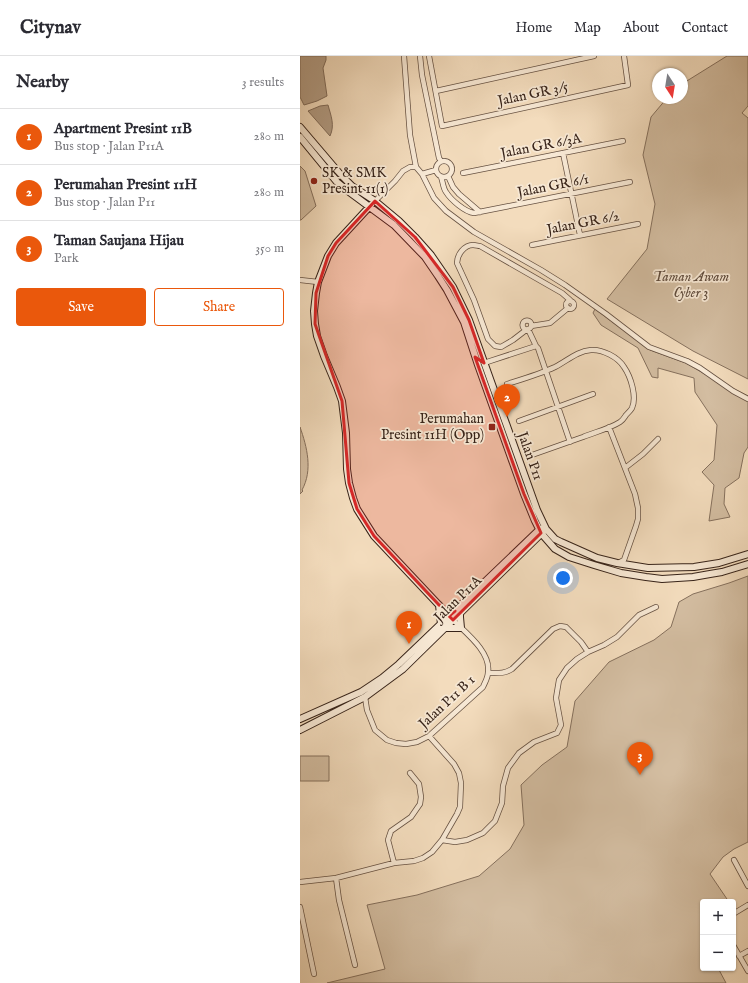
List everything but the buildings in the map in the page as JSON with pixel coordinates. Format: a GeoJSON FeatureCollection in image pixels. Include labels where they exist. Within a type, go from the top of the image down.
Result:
{"type":"FeatureCollection","features":[{"type":"Feature","properties":{"kind":"main road","name":"Jalan P11"},"geometry":{"type":"LineString","coordinates":[[300,127],[352,186],[375,201],[415,237],[431,255],[453,287],[470,320],[549,544],[569,557],[621,573],[646,578],[662,579],[693,577],[722,572],[748,564]]}},
{"type":"Feature","properties":{"kind":"main road","name":"Jalan P11"},"geometry":{"type":"LineString","coordinates":[[300,137],[337,182],[394,225],[410,241],[425,257],[447,290],[464,322],[474,356],[524,494],[543,529],[560,542],[597,558],[633,566],[656,568],[694,567],[719,563],[748,554]]}},
{"type":"Feature","properties":{"kind":"main road"},"geometry":{"type":"LineString","coordinates":[[375,201],[336,242],[328,256],[318,282],[314,311],[315,324],[320,344],[342,402],[345,417],[349,483],[357,509],[370,532],[451,618]]}},
{"type":"Feature","properties":{"kind":"main road"},"geometry":{"type":"LineString","coordinates":[[474,356],[484,363],[481,374]]}},
{"type":"Feature","properties":{"kind":"main road","name":"Jalan P11A"},"geometry":{"type":"LineString","coordinates":[[459,610],[532,543],[543,529]]}},
{"type":"Feature","properties":{"kind":"main road","name":"Jalan P11A"},"geometry":{"type":"LineString","coordinates":[[300,730],[365,697],[403,669],[459,610],[543,529]]}},
{"type":"Feature","properties":{"kind":"main road"},"geometry":{"type":"LineString","coordinates":[[532,543],[546,542],[549,544]]}},
{"type":"Feature","properties":{"kind":"main road"},"geometry":{"type":"LineString","coordinates":[[439,605],[459,610],[460,628],[443,626],[439,605]]}},
{"type":"Feature","properties":{"kind":"main road","name":"Jalan P11A"},"geometry":{"type":"LineString","coordinates":[[300,719],[361,692],[382,678],[443,626]]}},
{"type":"Feature","properties":{"kind":"street"},"geometry":{"type":"LineString","coordinates":[[404,56],[410,135],[416,167],[422,174],[434,198],[446,211],[474,232],[565,285],[649,347],[687,361],[748,399]]}},
{"type":"Feature","properties":{"kind":"street"},"geometry":{"type":"LineString","coordinates":[[420,56],[422,75],[439,158],[441,161]]}},
{"type":"Feature","properties":{"kind":"street"},"geometry":{"type":"LineString","coordinates":[[429,56],[436,91],[594,56]]}},
{"type":"Feature","properties":{"kind":"street","name":"Jalan GR 3/5"},"geometry":{"type":"LineString","coordinates":[[436,91],[442,126],[628,85],[623,57]]}},
{"type":"Feature","properties":{"kind":"street","name":"Jalan GR 6/3A"},"geometry":{"type":"LineString","coordinates":[[463,173],[623,141]]}},
{"type":"Feature","properties":{"kind":"street"},"geometry":{"type":"LineString","coordinates":[[563,152],[580,235]]}},
{"type":"Feature","properties":{"kind":"street"},"geometry":{"type":"LineString","coordinates":[[441,161],[437,165],[436,170],[441,177],[446,192],[470,213],[480,212]]}},
{"type":"Feature","properties":{"kind":"street"},"geometry":{"type":"LineString","coordinates":[[441,161],[449,162],[452,166],[452,172],[448,176],[441,177]]}},
{"type":"Feature","properties":{"kind":"street"},"geometry":{"type":"LineString","coordinates":[[375,201],[403,171],[410,167],[416,167]]}},
{"type":"Feature","properties":{"kind":"street"},"geometry":{"type":"LineString","coordinates":[[422,174],[436,170]]}},
{"type":"Feature","properties":{"kind":"street"},"geometry":{"type":"LineString","coordinates":[[448,176],[453,187],[480,212]]}},
{"type":"Feature","properties":{"kind":"street","name":"Jalan GR 6/1"},"geometry":{"type":"LineString","coordinates":[[480,212],[630,182]]}},
{"type":"Feature","properties":{"kind":"street"},"geometry":{"type":"LineString","coordinates":[[446,192],[453,187]]}},
{"type":"Feature","properties":{"kind":"street","name":"Jalan GR 6/2"},"geometry":{"type":"LineString","coordinates":[[532,245],[638,224]]}},
{"type":"Feature","properties":{"kind":"street"},"geometry":{"type":"LineString","coordinates":[[466,246],[480,246],[562,293],[574,303],[572,308],[568,308],[550,323],[528,328],[501,347],[495,346],[488,339],[474,300],[457,263],[460,252],[466,246]]}},
{"type":"Feature","properties":{"kind":"street"},"geometry":{"type":"LineString","coordinates":[[300,280],[318,282]]}},
{"type":"Feature","properties":{"kind":"street"},"geometry":{"type":"LineString","coordinates":[[528,328],[538,348],[570,442]]}},
{"type":"Feature","properties":{"kind":"street"},"geometry":{"type":"LineString","coordinates":[[484,363],[536,346]]}},
{"type":"Feature","properties":{"kind":"street"},"geometry":{"type":"LineString","coordinates":[[507,384],[546,371],[576,354],[588,350],[599,350],[618,360],[624,366],[632,384],[634,397],[632,407],[622,421],[570,442],[532,455]]}},
{"type":"Feature","properties":{"kind":"street"},"geometry":{"type":"LineString","coordinates":[[519,421],[594,394]]}},
{"type":"Feature","properties":{"kind":"street"},"geometry":{"type":"LineString","coordinates":[[609,427],[635,494],[638,508],[638,519],[624,560],[617,563]]}},
{"type":"Feature","properties":{"kind":"street"},"geometry":{"type":"LineString","coordinates":[[625,468],[644,454],[658,439]]}},
{"type":"Feature","properties":{"kind":"street"},"geometry":{"type":"LineString","coordinates":[[625,556],[633,566]]}},
{"type":"Feature","properties":{"kind":"street"},"geometry":{"type":"LineString","coordinates":[[442,840],[455,842],[467,840],[483,833],[495,820],[502,803],[502,786],[508,768],[519,752],[534,742],[557,733],[561,724],[556,698],[559,680],[567,668],[588,652],[618,637],[639,615],[656,607]]}},
{"type":"Feature","properties":{"kind":"street","name":"Jalan P11 B 1"},"geometry":{"type":"LineString","coordinates":[[365,697],[367,710],[375,730],[387,740],[406,744],[417,742],[429,736],[483,687],[488,673],[487,659],[480,648],[451,618]]}},
{"type":"Feature","properties":{"kind":"street"},"geometry":{"type":"LineString","coordinates":[[488,673],[500,674],[512,669],[553,629],[560,626],[566,627],[581,642],[588,652]]}},
{"type":"Feature","properties":{"kind":"street"},"geometry":{"type":"LineString","coordinates":[[355,701],[367,710]]}},
{"type":"Feature","properties":{"kind":"street"},"geometry":{"type":"LineString","coordinates":[[300,882],[336,878],[394,863],[414,861],[424,858],[432,852],[442,840],[460,807],[461,783],[459,773],[454,764],[429,736]]}},
{"type":"Feature","properties":{"kind":"street"},"geometry":{"type":"LineString","coordinates":[[394,863],[388,840],[391,831],[411,817],[420,804],[421,797],[419,784],[410,773]]}},
{"type":"Feature","properties":{"kind":"street"},"geometry":{"type":"LineString","coordinates":[[734,860],[748,886]]}},
{"type":"Feature","properties":{"kind":"street"},"geometry":{"type":"LineString","coordinates":[[336,878],[339,900],[355,965]]}},
{"type":"Feature","properties":{"kind":"street"},"geometry":{"type":"LineString","coordinates":[[736,912],[748,905]]}},
{"type":"Feature","properties":{"kind":"street"},"geometry":{"type":"LineString","coordinates":[[300,907],[314,974]]}},
{"type":"Feature","properties":{"kind":"street"},"geometry":{"type":"LineString","coordinates":[[736,950],[748,971]]}},
{"type":"Feature","properties":{"kind":"street"},"geometry":{"type":"LineString","coordinates":[[739,956],[748,951]]}},
{"type":"Feature","properties":{"kind":"highlighted area"},"geometry":{"type":"Polygon","coordinates":[[[375,201],[415,237],[453,287],[469,320],[484,363],[475,357],[524,494],[541,533],[453,620],[449,616],[455,611],[439,605],[374,536],[357,509],[349,483],[342,401],[315,324],[316,293],[328,256],[336,243],[375,201]]]}},
{"type":"Feature","properties":{"kind":"green space","name":"Taman Awam Cyber 3"},"geometry":{"type":"Polygon","coordinates":[[[727,56],[748,56],[748,106],[742,113],[748,118],[748,379],[693,351],[607,299],[647,249],[655,204],[643,155],[651,117],[662,104],[688,104],[688,80],[727,56]]]}},
{"type":"Feature","properties":{"kind":"green space"},"geometry":{"type":"Polygon","coordinates":[[[300,166],[305,171],[316,206],[301,220],[300,220],[300,166]]]}},
{"type":"Feature","properties":{"kind":"green space"},"geometry":{"type":"Polygon","coordinates":[[[595,309],[650,350],[686,363],[715,380],[748,396],[748,447],[744,453],[739,478],[725,488],[724,504],[730,517],[709,521],[714,485],[702,472],[714,460],[717,425],[695,392],[694,378],[658,368],[658,378],[652,377],[638,348],[601,325],[593,313],[595,309]]]}},
{"type":"Feature","properties":{"kind":"green space"},"geometry":{"type":"Polygon","coordinates":[[[300,427],[307,450],[308,467],[303,491],[300,494],[300,427]]]}},
{"type":"Feature","properties":{"kind":"green space"},"geometry":{"type":"Polygon","coordinates":[[[748,576],[748,842],[734,849],[723,857],[710,874],[727,899],[700,899],[700,971],[720,971],[726,983],[327,983],[385,969],[367,905],[417,895],[479,876],[510,849],[524,825],[521,785],[542,765],[567,747],[575,701],[609,662],[654,640],[671,627],[679,602],[693,594],[748,576]]]}},
{"type":"Feature","properties":{"kind":"green space"},"geometry":{"type":"Polygon","coordinates":[[[300,756],[329,756],[329,781],[300,781],[300,756]]]}},
{"type":"Feature","properties":{"kind":"shaded area"},"geometry":{"type":"Polygon","coordinates":[[[300,56],[326,56],[323,68],[327,96],[304,105],[300,97],[300,56]]]}},
{"type":"Feature","properties":{"kind":"shaded area"},"geometry":{"type":"Polygon","coordinates":[[[328,105],[332,124],[330,136],[308,111],[320,106],[328,105]]]}},
{"type":"Feature","properties":{"kind":"place","name":"SK & SMK Presint 11(1)"},"geometry":{"type":"Point","coordinates":[314,181]}},
{"type":"Feature","properties":{"kind":"place","name":"Perumahan Presint 11H"},"geometry":{"type":"Point","coordinates":[507,417]}},
{"type":"Feature","properties":{"kind":"place","name":"Perumahan Presint 11H (Opp)"},"geometry":{"type":"Point","coordinates":[492,427]}},
{"type":"Feature","properties":{"kind":"place","name":"Apartment Presint 11B"},"geometry":{"type":"Point","coordinates":[409,644]}},
{"type":"Feature","properties":{"kind":"place","name":"Taman Saujana Hijau"},"geometry":{"type":"Point","coordinates":[640,775]}}]}
